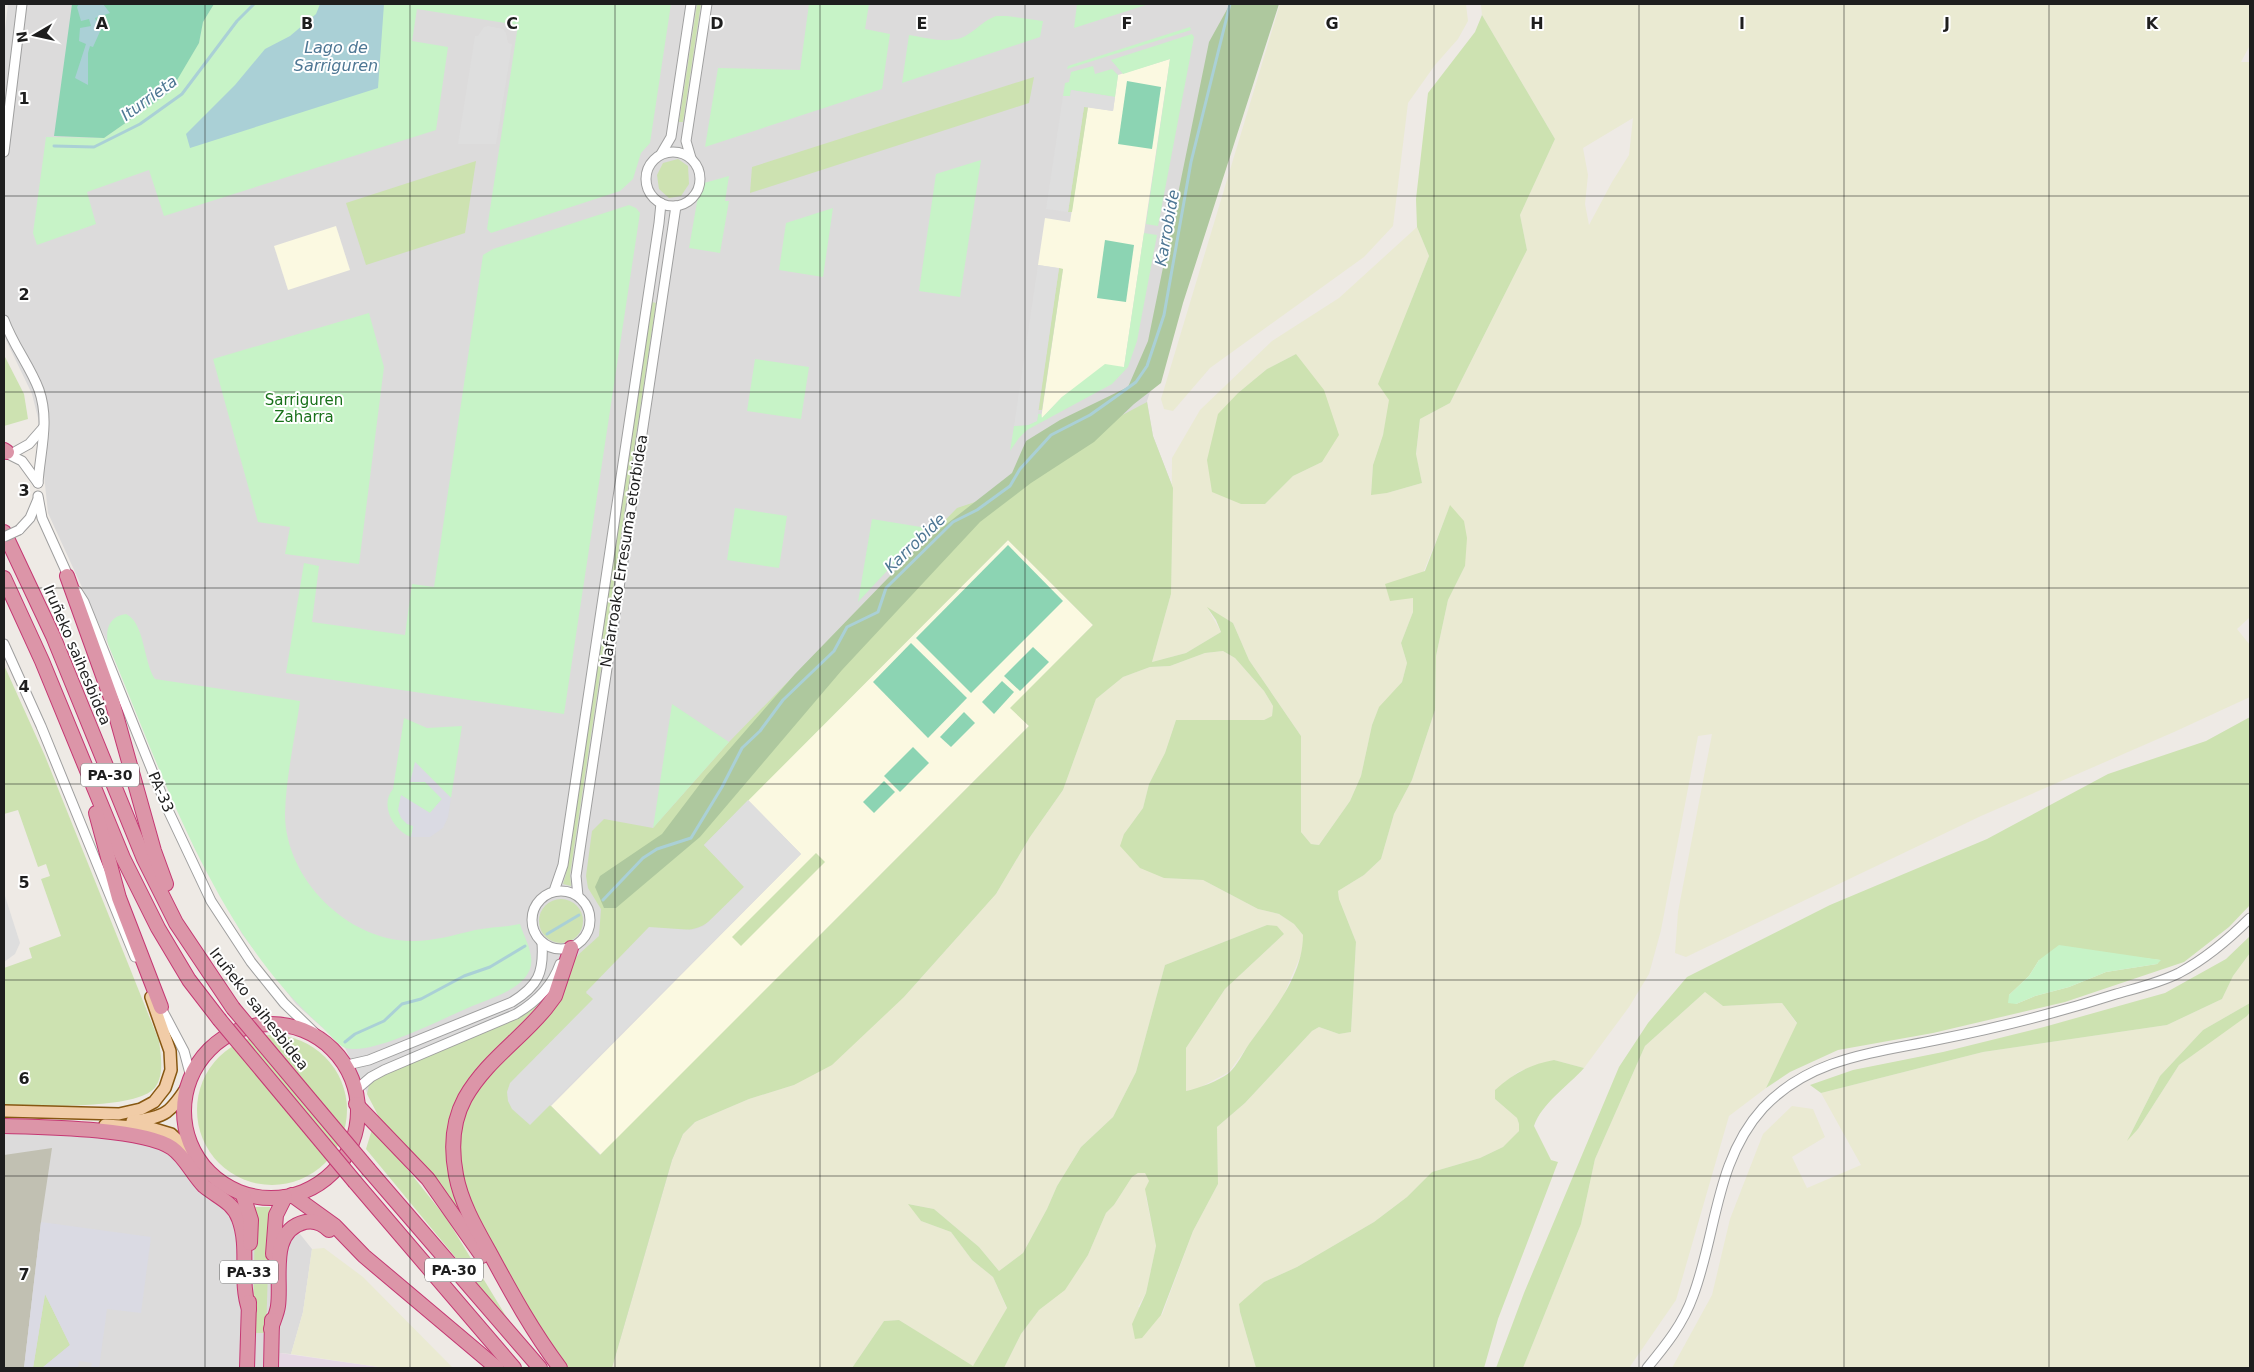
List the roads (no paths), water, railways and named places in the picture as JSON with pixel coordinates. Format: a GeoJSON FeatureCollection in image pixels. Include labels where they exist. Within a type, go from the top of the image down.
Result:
{"type":"FeatureCollection","features":[{"type":"Feature","properties":{"kind":"highway","name":"Iruñeko saihesbidea"},"geometry":{"type":"LineString","coordinates":[[4,532],[53,636],[144,859],[176,923],[233,1008],[369,1170],[540,1368]]}},
{"type":"Feature","properties":{"kind":"highway"},"geometry":{"type":"LineString","coordinates":[[67,576],[112,701],[162,876],[182,916],[225,989],[233,1008]]}},
{"type":"Feature","properties":{"kind":"highway","name":"PA-30"},"geometry":{"type":"LineString","coordinates":[[4,578],[42,661],[123,858],[158,928],[190,980],[219,1019],[355,1182],[514,1368]]}},
{"type":"Feature","properties":{"kind":"highway"},"geometry":{"type":"LineString","coordinates":[[42,661],[98,818],[119,898],[161,1007]]}},
{"type":"Feature","properties":{"kind":"highway"},"geometry":{"type":"LineString","coordinates":[[560,1368],[535,1334],[473,1221],[456,1177],[453,1142],[461,1106],[479,1076],[546,1008],[555,996],[567,949]]}},
{"type":"Feature","properties":{"kind":"highway"},"geometry":{"type":"LineString","coordinates":[[267,1024],[286,1024],[299,1027],[317,1035],[329,1044],[347,1065],[357,1089],[351,1136],[340,1160],[332,1171],[317,1184],[289,1196],[264,1199],[243,1195],[226,1187],[210,1174],[197,1158],[187,1134],[184,1109],[190,1081],[200,1060],[229,1034],[248,1027],[267,1024]]}},
{"type":"Feature","properties":{"kind":"highway"},"geometry":{"type":"LineString","coordinates":[[356,1104],[428,1179],[475,1245],[522,1329],[553,1368]]}},
{"type":"Feature","properties":{"kind":"highway"},"geometry":{"type":"LineString","coordinates":[[4,1126],[96,1130],[159,1140],[174,1149],[195,1177],[233,1207],[240,1220],[244,1238],[244,1294],[248,1309]]}},
{"type":"Feature","properties":{"kind":"highway","name":"PA-33"},"geometry":{"type":"LineString","coordinates":[[243,1195],[250,1220],[247,1368]]}},
{"type":"Feature","properties":{"kind":"highway"},"geometry":{"type":"LineString","coordinates":[[289,1196],[335,1226],[364,1256],[497,1368]]}},
{"type":"Feature","properties":{"kind":"highway","name":"PA-33"},"geometry":{"type":"LineString","coordinates":[[271,1368],[274,1229],[276,1215],[289,1196]]}},
{"type":"Feature","properties":{"kind":"highway"},"geometry":{"type":"LineString","coordinates":[[271,1328],[278,1306],[280,1245],[285,1234],[298,1224],[316,1222],[325,1226],[377,1273],[423,1304]]}},
{"type":"Feature","properties":{"kind":"main road"},"geometry":{"type":"LineString","coordinates":[[4,1110],[119,1114],[141,1109],[154,1102],[165,1088],[172,1070],[170,1051],[145,979]]}},
{"type":"Feature","properties":{"kind":"main road"},"geometry":{"type":"LineString","coordinates":[[4,1116],[132,1121],[155,1119],[164,1115],[175,1106],[190,1081]]}},
{"type":"Feature","properties":{"kind":"main road"},"geometry":{"type":"LineString","coordinates":[[4,1121],[151,1128],[171,1134],[197,1158]]}},
{"type":"Feature","properties":{"kind":"street"},"geometry":{"type":"LineString","coordinates":[[4,152],[22,4]]}},
{"type":"Feature","properties":{"kind":"street"},"geometry":{"type":"LineString","coordinates":[[661,154],[674,151],[686,154],[698,168],[700,185],[692,199],[676,206],[661,203],[650,194],[646,179],[652,161],[661,154],[671,137],[691,4]]}},
{"type":"Feature","properties":{"kind":"street"},"geometry":{"type":"LineString","coordinates":[[691,158],[686,141],[707,4]]}},
{"type":"Feature","properties":{"kind":"street","name":"Nafarroako Erresuma etorbidea"},"geometry":{"type":"LineString","coordinates":[[554,891],[563,865],[659,228],[661,203]]}},
{"type":"Feature","properties":{"kind":"street","name":"Nafarroako Erresuma etorbidea"},"geometry":{"type":"LineString","coordinates":[[578,896],[576,876],[676,206]]}},
{"type":"Feature","properties":{"kind":"street"},"geometry":{"type":"LineString","coordinates":[[4,320],[17,351],[38,390],[42,404],[44,438],[40,457],[38,496],[30,518],[19,530],[4,537]]}},
{"type":"Feature","properties":{"kind":"street"},"geometry":{"type":"LineString","coordinates":[[6,452],[29,444],[43,428]]}},
{"type":"Feature","properties":{"kind":"street"},"geometry":{"type":"LineString","coordinates":[[6,452],[22,461],[38,483]]}},
{"type":"Feature","properties":{"kind":"street","name":"PA-33"},"geometry":{"type":"LineString","coordinates":[[38,496],[42,518],[67,576],[84,602],[172,818],[210,901],[257,969],[284,1003],[317,1035]]}},
{"type":"Feature","properties":{"kind":"street"},"geometry":{"type":"LineString","coordinates":[[4,644],[41,726],[145,979],[184,1051],[190,1081]]}},
{"type":"Feature","properties":{"kind":"street"},"geometry":{"type":"LineString","coordinates":[[347,1065],[370,1060],[512,1002],[525,994],[536,982],[544,964],[542,944],[532,928],[532,912],[538,901],[554,891],[563,891],[578,896],[587,908],[590,923],[584,938],[567,949],[556,950],[542,944]]}},
{"type":"Feature","properties":{"kind":"street"},"geometry":{"type":"LineString","coordinates":[[1647,1368],[1673,1336],[1694,1295],[1725,1174],[1741,1139],[1764,1108],[1797,1080],[1836,1061],[1986,1030],[2089,1003],[2156,982],[2177,974],[2199,961],[2232,936],[2250,918]]}},
{"type":"Feature","properties":{"kind":"street"},"geometry":{"type":"LineString","coordinates":[[357,1089],[384,1070],[496,1024],[534,1003],[549,987],[567,949]]}},
{"type":"Feature","properties":{"kind":"water"},"geometry":{"type":"Polygon","coordinates":[[[79,4],[103,4],[110,13],[95,18],[98,26],[102,27],[93,47],[90,46],[88,53],[88,85],[75,78],[86,44],[79,41],[80,28],[91,26],[89,19],[81,21],[77,7],[79,4]]]}},
{"type":"Feature","properties":{"kind":"water","name":"Lago de Sarriguren"},"geometry":{"type":"Polygon","coordinates":[[[320,4],[384,4],[378,88],[190,148],[186,134],[235,85],[265,49],[290,36],[316,14],[320,4]]]}},
{"type":"Feature","properties":{"kind":"waterway","name":"Iturrieta"},"geometry":{"type":"LineString","coordinates":[[54,146],[94,147],[140,124],[182,94],[237,21],[254,4]]}},
{"type":"Feature","properties":{"kind":"waterway","name":"Karrobide"},"geometry":{"type":"LineString","coordinates":[[603,900],[643,858],[657,849],[691,838],[722,787],[742,748],[760,731],[783,700],[834,651],[847,627],[878,612],[886,588],[953,522],[977,510],[1010,486],[1020,469],[1051,435],[1090,415],[1136,382],[1147,366],[1164,315],[1191,162],[1230,4]]}},
{"type":"Feature","properties":{"kind":"waterway","name":"Karrobide"},"geometry":{"type":"LineString","coordinates":[[547,934],[579,915]]}},
{"type":"Feature","properties":{"kind":"waterway"},"geometry":{"type":"LineString","coordinates":[[345,1042],[355,1034],[384,1021],[402,1004],[421,999],[464,976],[490,967],[525,946]]}},
{"type":"Feature","properties":{"kind":"park label","name":"Sarriguren Zaharra"},"geometry":{"type":"Point","coordinates":[304,408]}}]}
